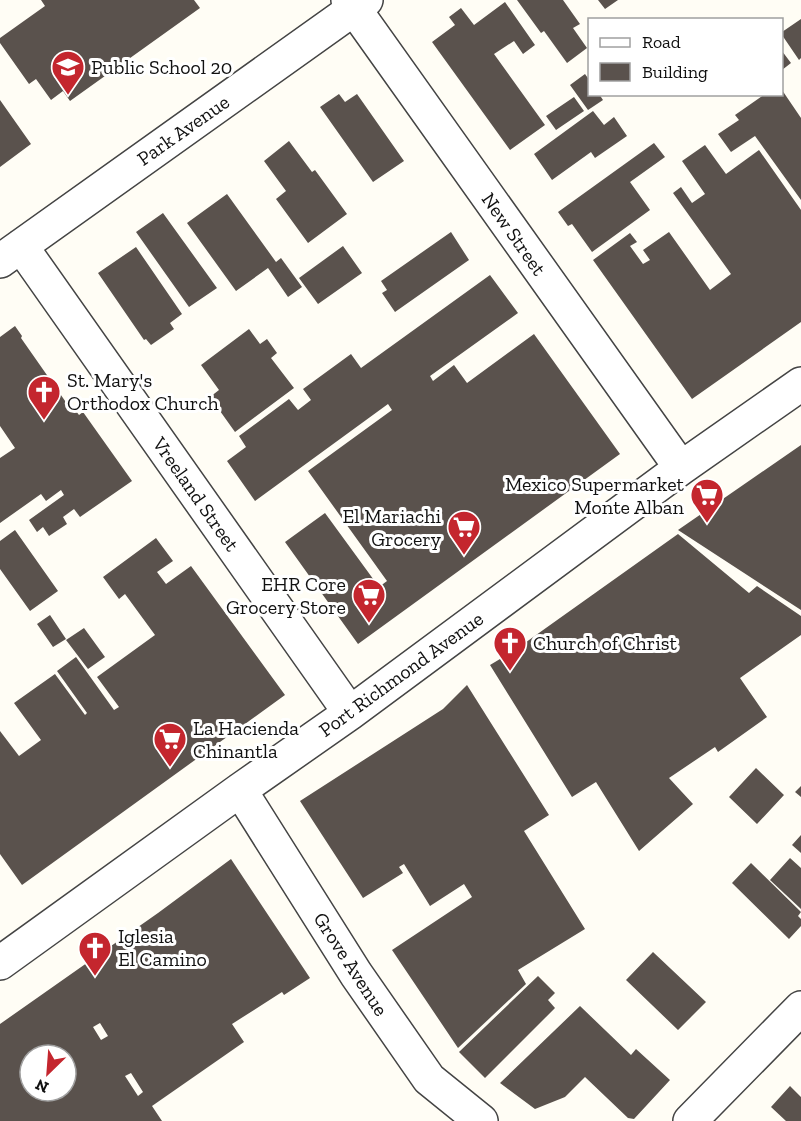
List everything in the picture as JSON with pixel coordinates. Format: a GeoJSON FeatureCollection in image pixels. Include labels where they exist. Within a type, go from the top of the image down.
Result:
{"type":"FeatureCollection","features":[{"type":"Feature","properties":{"kind":"street","name":"Park Avenue"},"geometry":{"type":"LineString","coordinates":[[11,253],[356,3]]}},
{"type":"Feature","properties":{"kind":"street","name":"New Street"},"geometry":{"type":"LineString","coordinates":[[356,3],[681,468]]}},
{"type":"Feature","properties":{"kind":"street","name":"Vreeland Street"},"geometry":{"type":"LineString","coordinates":[[11,253],[350,713]]}},
{"type":"Feature","properties":{"kind":"street","name":"Port Richmond Avenue"},"geometry":{"type":"LineString","coordinates":[[5,950],[350,713],[681,468],[801,384]]}},
{"type":"Feature","properties":{"kind":"street","name":"Grove Avenue"},"geometry":{"type":"LineString","coordinates":[[240,790],[356,974],[429,1079],[481,1121]]}},
{"type":"Feature","properties":{"kind":"street"},"geometry":{"type":"LineString","coordinates":[[690,1121],[801,1008]]}},
{"type":"Feature","properties":{"kind":"building"},"geometry":{"type":"Polygon","coordinates":[[[41,0],[194,0],[200,8],[70,101],[63,91],[51,100],[36,79],[29,84],[0,43],[0,38],[45,6],[41,0]]]}},
{"type":"Feature","properties":{"kind":"building"},"geometry":{"type":"Polygon","coordinates":[[[517,0],[563,0],[580,24],[573,28],[587,48],[567,63],[544,31],[541,33],[517,0]]]}},
{"type":"Feature","properties":{"kind":"building"},"geometry":{"type":"Polygon","coordinates":[[[598,0],[618,0],[605,9],[598,0]]]}},
{"type":"Feature","properties":{"kind":"building"},"geometry":{"type":"Polygon","coordinates":[[[505,2],[535,45],[523,54],[514,41],[494,54],[545,125],[510,150],[432,42],[455,25],[449,17],[461,8],[474,25],[505,2]]]}},
{"type":"Feature","properties":{"kind":"building"},"geometry":{"type":"Polygon","coordinates":[[[801,19],[801,58],[799,60],[783,36],[783,31],[801,19]]]}},
{"type":"Feature","properties":{"kind":"building"},"geometry":{"type":"Polygon","coordinates":[[[783,52],[791,63],[783,69],[783,52]]]}},
{"type":"Feature","properties":{"kind":"building"},"geometry":{"type":"Polygon","coordinates":[[[585,74],[588,78],[588,96],[600,96],[603,100],[588,110],[570,85],[585,74]]]}},
{"type":"Feature","properties":{"kind":"building"},"geometry":{"type":"Polygon","coordinates":[[[783,91],[801,118],[801,200],[755,136],[731,152],[718,134],[739,120],[735,115],[762,96],[783,96],[783,91]]]}},
{"type":"Feature","properties":{"kind":"building"},"geometry":{"type":"Polygon","coordinates":[[[339,94],[345,102],[357,94],[404,161],[373,182],[320,107],[339,94]]]}},
{"type":"Feature","properties":{"kind":"building"},"geometry":{"type":"Polygon","coordinates":[[[574,97],[584,111],[556,130],[546,116],[574,97]]]}},
{"type":"Feature","properties":{"kind":"building"},"geometry":{"type":"Polygon","coordinates":[[[0,100],[31,144],[0,167],[0,100]]]}},
{"type":"Feature","properties":{"kind":"building"},"geometry":{"type":"Polygon","coordinates":[[[593,111],[604,125],[614,117],[627,136],[595,158],[591,152],[552,180],[534,154],[593,111]]]}},
{"type":"Feature","properties":{"kind":"building"},"geometry":{"type":"Polygon","coordinates":[[[289,141],[312,172],[315,170],[347,214],[308,243],[276,199],[286,191],[264,161],[289,141]]]}},
{"type":"Feature","properties":{"kind":"building"},"geometry":{"type":"Polygon","coordinates":[[[654,143],[665,157],[630,182],[650,210],[592,252],[572,224],[568,226],[558,212],[654,143]]]}},
{"type":"Feature","properties":{"kind":"building"},"geometry":{"type":"Polygon","coordinates":[[[705,145],[726,174],[759,150],[801,210],[801,322],[692,399],[593,260],[630,233],[637,242],[630,246],[643,264],[650,260],[643,250],[669,232],[710,290],[731,274],[673,193],[681,187],[692,203],[705,194],[682,161],[705,145]]]}},
{"type":"Feature","properties":{"kind":"building"},"geometry":{"type":"Polygon","coordinates":[[[227,194],[276,262],[281,258],[302,287],[288,297],[268,268],[236,291],[187,223],[227,194]]]}},
{"type":"Feature","properties":{"kind":"building"},"geometry":{"type":"Polygon","coordinates":[[[163,213],[217,288],[189,307],[136,232],[163,213]]]}},
{"type":"Feature","properties":{"kind":"building"},"geometry":{"type":"Polygon","coordinates":[[[451,232],[469,260],[395,312],[382,293],[387,290],[381,281],[451,232]]]}},
{"type":"Feature","properties":{"kind":"building"},"geometry":{"type":"Polygon","coordinates":[[[343,246],[362,273],[318,304],[299,278],[343,246]]]}},
{"type":"Feature","properties":{"kind":"building"},"geometry":{"type":"Polygon","coordinates":[[[136,247],[182,314],[170,323],[174,329],[151,345],[146,339],[144,340],[98,273],[136,247]]]}},
{"type":"Feature","properties":{"kind":"building"},"geometry":{"type":"Polygon","coordinates":[[[490,275],[518,313],[430,376],[433,381],[454,365],[467,383],[534,334],[620,454],[358,644],[285,542],[325,513],[379,587],[387,581],[308,471],[392,410],[388,404],[255,501],[227,461],[246,447],[239,436],[289,399],[298,410],[311,400],[303,389],[351,354],[361,368],[490,275]]]}},
{"type":"Feature","properties":{"kind":"building","name":"St. Mary's Orthodox Church"},"geometry":{"type":"Polygon","coordinates":[[[15,326],[70,408],[73,407],[79,415],[83,412],[132,481],[80,517],[74,509],[63,517],[67,524],[49,536],[43,527],[37,532],[29,520],[64,495],[61,490],[46,501],[41,494],[0,523],[0,458],[15,448],[0,426],[0,337],[15,326]]]}},
{"type":"Feature","properties":{"kind":"building"},"geometry":{"type":"Polygon","coordinates":[[[249,329],[260,344],[267,339],[277,353],[271,358],[294,388],[235,432],[210,397],[219,390],[201,365],[249,329]]]}},
{"type":"Feature","properties":{"kind":"building"},"geometry":{"type":"Polygon","coordinates":[[[801,445],[801,610],[678,530],[801,445]]]}},
{"type":"Feature","properties":{"kind":"building"},"geometry":{"type":"Polygon","coordinates":[[[15,530],[58,591],[30,611],[0,569],[0,541],[15,530]]]}},
{"type":"Feature","properties":{"kind":"building"},"geometry":{"type":"Polygon","coordinates":[[[678,534],[749,593],[757,586],[801,616],[801,635],[740,678],[767,717],[718,752],[715,747],[669,778],[693,804],[639,851],[596,782],[572,797],[490,665],[515,650],[678,534]]]}},
{"type":"Feature","properties":{"kind":"building"},"geometry":{"type":"Polygon","coordinates":[[[156,538],[173,561],[157,572],[166,584],[191,566],[285,695],[22,885],[0,854],[0,731],[19,756],[41,740],[14,703],[55,674],[85,715],[87,713],[57,671],[76,657],[114,710],[119,707],[97,677],[155,635],[125,594],[119,599],[103,577],[156,538]]]}},
{"type":"Feature","properties":{"kind":"building"},"geometry":{"type":"Polygon","coordinates":[[[50,615],[66,639],[53,647],[37,624],[50,615]]]}},
{"type":"Feature","properties":{"kind":"building"},"geometry":{"type":"Polygon","coordinates":[[[84,628],[105,657],[88,669],[66,640],[84,628]]]}},
{"type":"Feature","properties":{"kind":"building"},"geometry":{"type":"Polygon","coordinates":[[[467,685],[549,815],[524,831],[585,929],[518,970],[526,984],[458,1048],[392,950],[472,897],[464,884],[430,906],[404,864],[399,867],[403,873],[363,898],[300,801],[443,709],[467,685]]]}},
{"type":"Feature","properties":{"kind":"building"},"geometry":{"type":"Polygon","coordinates":[[[756,768],[784,795],[757,824],[729,797],[756,768]]]}},
{"type":"Feature","properties":{"kind":"building"},"geometry":{"type":"Polygon","coordinates":[[[801,786],[801,797],[795,792],[801,786]]]}},
{"type":"Feature","properties":{"kind":"building"},"geometry":{"type":"Polygon","coordinates":[[[801,835],[801,853],[792,845],[801,835]]]}},
{"type":"Feature","properties":{"kind":"building"},"geometry":{"type":"Polygon","coordinates":[[[790,858],[801,868],[801,909],[770,880],[790,858]]]}},
{"type":"Feature","properties":{"kind":"building"},"geometry":{"type":"Polygon","coordinates":[[[231,859],[310,978],[284,995],[282,992],[232,1024],[244,1042],[152,1106],[162,1121],[0,1121],[0,1024],[231,859]],[[100,1023],[93,1027],[101,1040],[108,1036],[100,1023]],[[131,1073],[125,1076],[138,1096],[143,1092],[131,1073]]]}},
{"type":"Feature","properties":{"kind":"building"},"geometry":{"type":"Polygon","coordinates":[[[751,863],[801,912],[798,916],[801,919],[801,926],[789,939],[732,883],[751,863]]]}},
{"type":"Feature","properties":{"kind":"building"},"geometry":{"type":"Polygon","coordinates":[[[653,952],[706,1002],[678,1030],[626,980],[653,952]]]}},
{"type":"Feature","properties":{"kind":"building"},"geometry":{"type":"Polygon","coordinates":[[[538,976],[555,993],[548,1000],[555,1008],[485,1078],[459,1052],[538,976]]]}},
{"type":"Feature","properties":{"kind":"building"},"geometry":{"type":"Polygon","coordinates":[[[580,1006],[631,1055],[636,1049],[670,1080],[634,1119],[628,1118],[585,1077],[565,1097],[535,1109],[500,1083],[580,1006]]]}},
{"type":"Feature","properties":{"kind":"building"},"geometry":{"type":"Polygon","coordinates":[[[790,1086],[801,1097],[801,1121],[786,1121],[771,1107],[790,1086]]]}},
{"type":"Feature","properties":{"kind":"place","name":"Public School 20"},"geometry":{"type":"Point","coordinates":[68,96]}},
{"type":"Feature","properties":{"kind":"place","name":"St. Mary's Orthodox Church"},"geometry":{"type":"Point","coordinates":[44,421]}},
{"type":"Feature","properties":{"kind":"place","name":"Mexico Supermarket Monte Alban"},"geometry":{"type":"Point","coordinates":[707,524]}},
{"type":"Feature","properties":{"kind":"place","name":"El Mariachi Grocery"},"geometry":{"type":"Point","coordinates":[464,556]}},
{"type":"Feature","properties":{"kind":"place","name":"EHR Core Grocery Store"},"geometry":{"type":"Point","coordinates":[369,624]}},
{"type":"Feature","properties":{"kind":"place","name":"Church of Christ"},"geometry":{"type":"Point","coordinates":[510,672]}},
{"type":"Feature","properties":{"kind":"place","name":"La Hacienda Chinantla"},"geometry":{"type":"Point","coordinates":[170,768]}},
{"type":"Feature","properties":{"kind":"place","name":"Iglesia El Camino"},"geometry":{"type":"Point","coordinates":[95,977]}}]}
